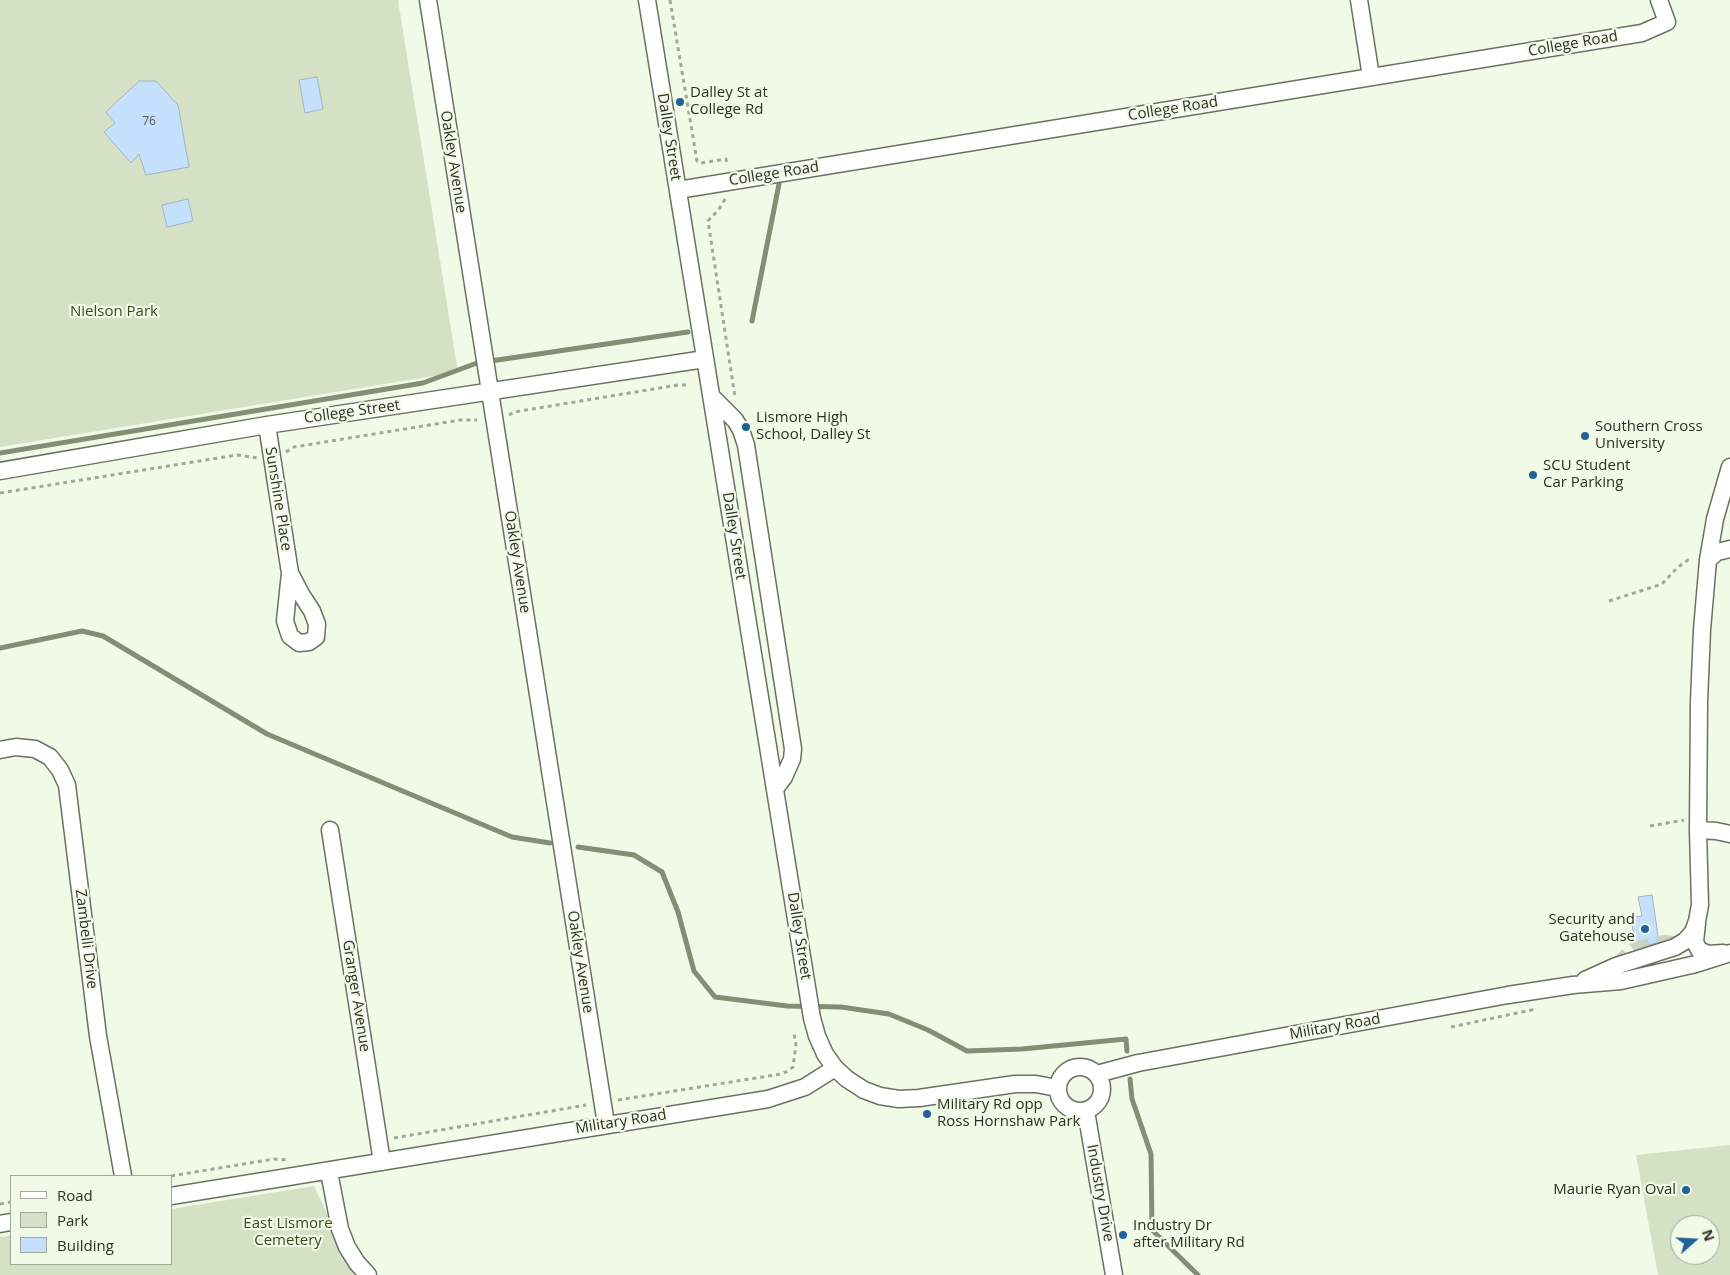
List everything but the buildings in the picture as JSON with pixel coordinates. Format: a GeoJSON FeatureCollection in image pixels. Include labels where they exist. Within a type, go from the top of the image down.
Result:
{"type":"FeatureCollection","features":[{"type":"Feature","properties":{"kind":"street","name":"Oakley Avenue"},"geometry":{"type":"LineString","coordinates":[[428,0],[606,1124]]}},
{"type":"Feature","properties":{"kind":"street","name":"Dalley Street"},"geometry":{"type":"LineString","coordinates":[[646,0],[812,1018],[825,1054],[835,1068]]}},
{"type":"Feature","properties":{"kind":"street"},"geometry":{"type":"LineString","coordinates":[[1359,0],[1371,77]]}},
{"type":"Feature","properties":{"kind":"street","name":"College Road"},"geometry":{"type":"LineString","coordinates":[[678,190],[1642,33],[1667,22],[1659,0]]}},
{"type":"Feature","properties":{"kind":"street","name":"College Street"},"geometry":{"type":"LineString","coordinates":[[0,471],[266,425],[705,358]]}},
{"type":"Feature","properties":{"kind":"street"},"geometry":{"type":"LineString","coordinates":[[711,396],[735,420],[746,445],[793,749],[792,759],[784,778],[775,789]]}},
{"type":"Feature","properties":{"kind":"street","name":"Sunshine Place"},"geometry":{"type":"LineString","coordinates":[[266,425],[290,573]]}},
{"type":"Feature","properties":{"kind":"street"},"geometry":{"type":"LineString","coordinates":[[1730,467],[1715,519],[1708,560],[1702,630],[1699,702],[1698,830],[1700,905],[1695,942],[1699,950],[1708,954],[1730,953]]}},
{"type":"Feature","properties":{"kind":"street"},"geometry":{"type":"LineString","coordinates":[[1708,560],[1717,552],[1730,549]]}},
{"type":"Feature","properties":{"kind":"street","name":"Zambelli Drive"},"geometry":{"type":"LineString","coordinates":[[0,750],[16,747],[36,749],[50,757],[60,770],[66,785],[98,1036],[123,1175]]}},
{"type":"Feature","properties":{"kind":"street","name":"Granger Avenue"},"geometry":{"type":"LineString","coordinates":[[330,830],[382,1162]]}},
{"type":"Feature","properties":{"kind":"street"},"geometry":{"type":"LineString","coordinates":[[1698,830],[1730,834]]}},
{"type":"Feature","properties":{"kind":"street"},"geometry":{"type":"LineString","coordinates":[[1573,984],[1616,966],[1675,947],[1689,936],[1698,921]]}},
{"type":"Feature","properties":{"kind":"street"},"geometry":{"type":"LineString","coordinates":[[1573,984],[1621,981],[1696,964],[1730,953]]}},
{"type":"Feature","properties":{"kind":"street","name":"Military Road"},"geometry":{"type":"LineString","coordinates":[[1097,1074],[1148,1061],[1573,984]]}},
{"type":"Feature","properties":{"kind":"street"},"geometry":{"type":"LineString","coordinates":[[1084,1067],[1097,1074],[1102,1086],[1100,1099],[1092,1109],[1086,1111],[1072,1110],[1065,1107],[1060,1102],[1057,1088],[1059,1080],[1069,1069],[1084,1067]]}},
{"type":"Feature","properties":{"kind":"street"},"geometry":{"type":"LineString","coordinates":[[835,1068],[846,1079],[864,1090],[899,1100],[1015,1084],[1036,1084],[1057,1088]]}},
{"type":"Feature","properties":{"kind":"street","name":"Military Road"},"geometry":{"type":"LineString","coordinates":[[172,1196],[329,1172],[768,1098],[805,1087],[835,1068]]}},
{"type":"Feature","properties":{"kind":"street","name":"Industry Drive"},"geometry":{"type":"LineString","coordinates":[[1086,1111],[1114,1275]]}},
{"type":"Feature","properties":{"kind":"street"},"geometry":{"type":"LineString","coordinates":[[329,1172],[335,1208],[343,1238],[356,1263],[368,1275]]}},
{"type":"Feature","properties":{"kind":"path"},"geometry":{"type":"LineString","coordinates":[[670,0],[697,161],[701,163],[726,159],[727,164]]}},
{"type":"Feature","properties":{"kind":"path"},"geometry":{"type":"LineString","coordinates":[[508,416],[514,412],[678,385],[688,385]]}},
{"type":"Feature","properties":{"kind":"path"},"geometry":{"type":"LineString","coordinates":[[285,453],[294,446],[460,420],[477,420]]}},
{"type":"Feature","properties":{"kind":"path"},"geometry":{"type":"LineString","coordinates":[[0,494],[237,455],[259,458]]}},
{"type":"Feature","properties":{"kind":"path"},"geometry":{"type":"LineString","coordinates":[[1609,601],[1662,584],[1688,560],[1708,560]]}},
{"type":"Feature","properties":{"kind":"path"},"geometry":{"type":"LineString","coordinates":[[618,1100],[781,1074],[793,1066],[796,1044],[794,1034]]}},
{"type":"Feature","properties":{"kind":"path"},"geometry":{"type":"LineString","coordinates":[[389,1139],[586,1105]]}},
{"type":"Feature","properties":{"kind":"green space","name":"Nielson Park"},"geometry":{"type":"Polygon","coordinates":[[[0,0],[398,0],[458,372],[0,447],[0,0]]]}},
{"type":"Feature","properties":{"kind":"green space","name":"Maurie Ryan Oval"},"geometry":{"type":"Polygon","coordinates":[[[1730,1145],[1730,1275],[1658,1275],[1636,1155],[1730,1145]]]}},
{"type":"Feature","properties":{"kind":"green space","name":"East Lismore Cemetery"},"geometry":{"type":"Polygon","coordinates":[[[314,1186],[352,1267],[360,1275],[0,1275],[0,1237],[10,1235],[10,1265],[172,1265],[172,1209],[314,1186]]]}},
{"type":"Feature","properties":{"kind":"waterway"},"geometry":{"type":"LineString","coordinates":[[752,321],[779,184]]}},
{"type":"Feature","properties":{"kind":"waterway"},"geometry":{"type":"LineString","coordinates":[[0,453],[423,383],[477,363],[688,332]]}},
{"type":"Feature","properties":{"kind":"waterway"},"geometry":{"type":"LineString","coordinates":[[0,648],[82,631],[103,636],[267,734],[512,837],[550,843]]}},
{"type":"Feature","properties":{"kind":"waterway"},"geometry":{"type":"LineString","coordinates":[[578,847],[634,855],[662,872],[678,912],[694,971],[715,997],[787,1006],[841,1007],[889,1014],[928,1030],[967,1051],[1022,1049],[1126,1039],[1127,1051]]}},
{"type":"Feature","properties":{"kind":"waterway"},"geometry":{"type":"LineString","coordinates":[[1130,1079],[1132,1099],[1151,1154],[1152,1230],[1198,1275]]}},
{"type":"Feature","properties":{"kind":"tunnel"},"geometry":{"type":"LineString","coordinates":[[1616,966],[1634,950],[1664,943],[1677,944]]}},
{"type":"Feature","properties":{"kind":"place","name":"Dalley St at College Rd"},"geometry":{"type":"Point","coordinates":[680,102]}},
{"type":"Feature","properties":{"kind":"place","name":"Lismore High School, Dalley St"},"geometry":{"type":"Point","coordinates":[746,427]}},
{"type":"Feature","properties":{"kind":"place","name":"Southern Cross University"},"geometry":{"type":"Point","coordinates":[1585,436]}},
{"type":"Feature","properties":{"kind":"place","name":"SCU Student Car Parking"},"geometry":{"type":"Point","coordinates":[1533,475]}},
{"type":"Feature","properties":{"kind":"place","name":"Security and Gatehouse"},"geometry":{"type":"Point","coordinates":[1645,929]}},
{"type":"Feature","properties":{"kind":"place","name":"Military Rd opp Ross Hornshaw Park"},"geometry":{"type":"Point","coordinates":[927,1114]}},
{"type":"Feature","properties":{"kind":"place","name":"Maurie Ryan Oval"},"geometry":{"type":"Point","coordinates":[1686,1190]}},
{"type":"Feature","properties":{"kind":"place","name":"Industry Dr after Military Rd"},"geometry":{"type":"Point","coordinates":[1123,1235]}}]}
